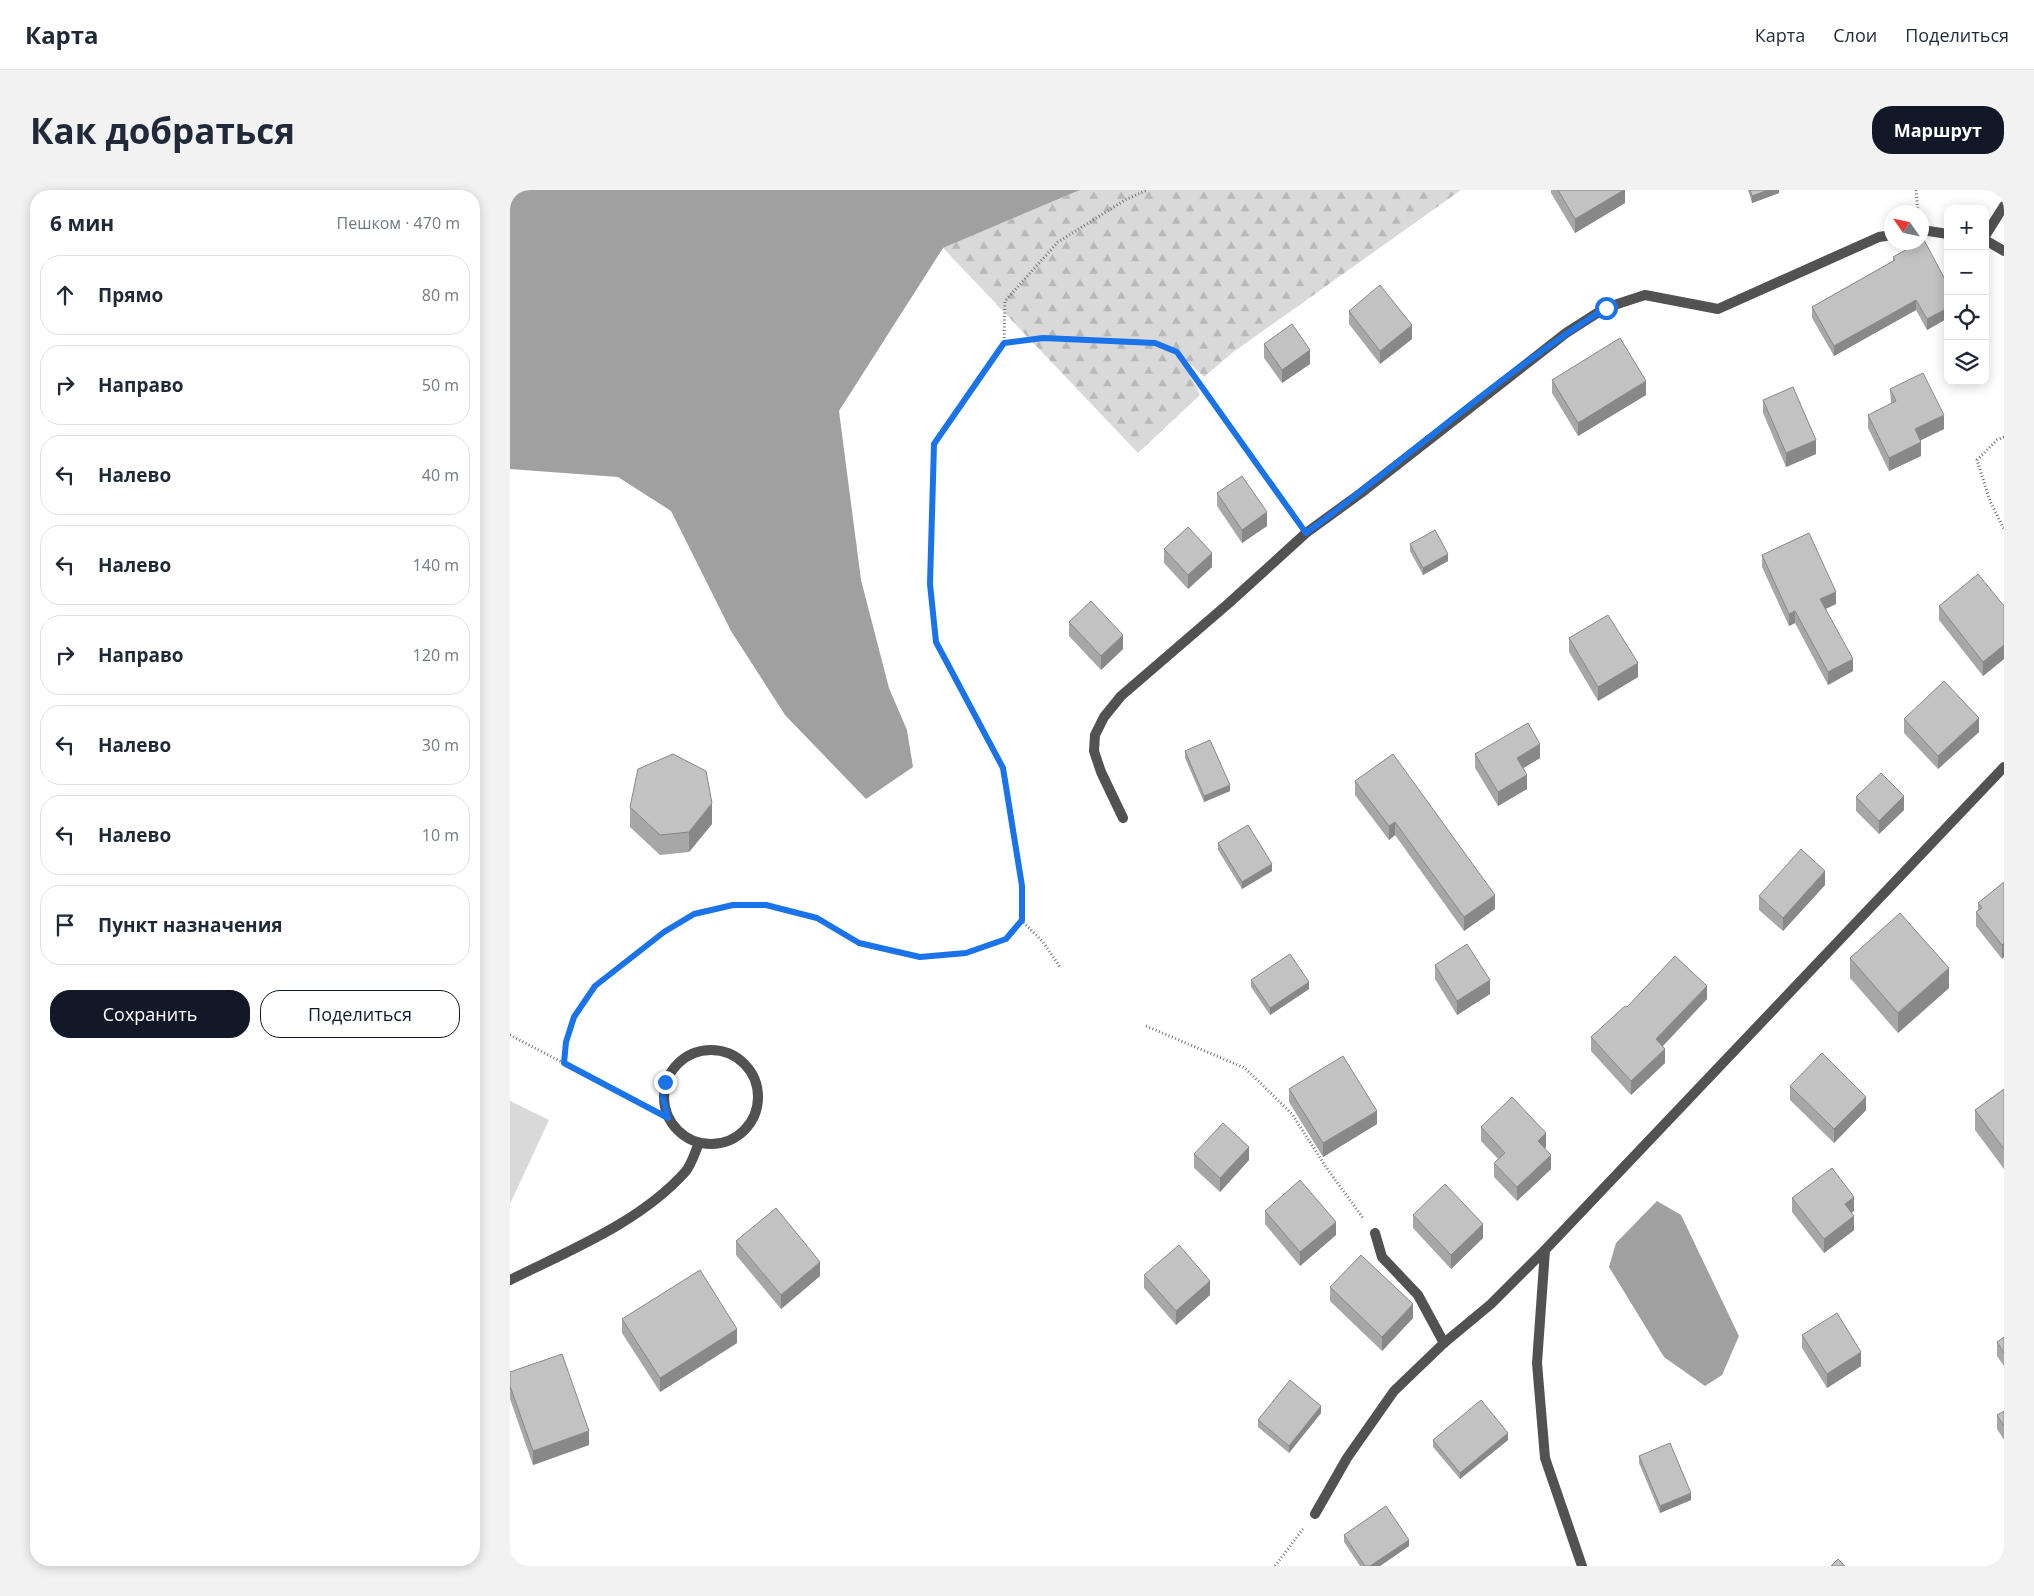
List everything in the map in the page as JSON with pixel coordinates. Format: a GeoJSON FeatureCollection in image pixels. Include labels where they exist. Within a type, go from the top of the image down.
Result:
{"type":"FeatureCollection","features":[{"type":"Feature","properties":{"kind":"street"},"geometry":{"type":"LineString","coordinates":[[1989,230],[2004,206]]}},
{"type":"Feature","properties":{"kind":"street"},"geometry":{"type":"LineString","coordinates":[[1929,231],[1944,233]]}},
{"type":"Feature","properties":{"kind":"street"},"geometry":{"type":"LineString","coordinates":[[1123,818],[1101,772],[1094,751],[1095,735],[1104,717],[1121,696],[1229,603],[1306,533],[1361,493],[1566,333],[1606,308],[1644,295],[1718,309],[1884,236]]}},
{"type":"Feature","properties":{"kind":"street"},"geometry":{"type":"LineString","coordinates":[[1989,242],[2004,251]]}},
{"type":"Feature","properties":{"kind":"street"},"geometry":{"type":"LineString","coordinates":[[1315,1514],[1347,1458],[1394,1392],[1444,1343],[1491,1304],[1545,1250],[2004,767]]}},
{"type":"Feature","properties":{"kind":"street"},"geometry":{"type":"LineString","coordinates":[[701,1050],[718,1050],[736,1056],[750,1070],[758,1087],[758,1106],[751,1123],[736,1137],[718,1144],[699,1143],[680,1131],[668,1118],[663,1098],[665,1082],[674,1067],[686,1056],[701,1050]]}},
{"type":"Feature","properties":{"kind":"street"},"geometry":{"type":"LineString","coordinates":[[510,1280],[610,1229],[655,1200],[687,1169],[699,1143]]}},
{"type":"Feature","properties":{"kind":"street"},"geometry":{"type":"LineString","coordinates":[[1375,1233],[1382,1257],[1418,1296],[1444,1343]]}},
{"type":"Feature","properties":{"kind":"street"},"geometry":{"type":"LineString","coordinates":[[1545,1250],[1536,1363],[1545,1458],[1582,1566]]}},
{"type":"Feature","properties":{"kind":"path"},"geometry":{"type":"LineString","coordinates":[[564,1063],[566,1042],[574,1017],[595,986],[664,932],[694,914],[733,905],[766,905],[817,918],[859,943],[920,957],[966,953],[1006,939],[1022,920],[1022,886],[1003,768],[936,642],[930,584],[934,444],[1004,343],[1005,301],[1058,242],[1125,200],[1147,190]]}},
{"type":"Feature","properties":{"kind":"path"},"geometry":{"type":"LineString","coordinates":[[1916,190],[1917,205]]}},
{"type":"Feature","properties":{"kind":"path"},"geometry":{"type":"LineString","coordinates":[[1004,343],[1043,338],[1136,342],[1155,343],[1177,352],[1306,533]]}},
{"type":"Feature","properties":{"kind":"path"},"geometry":{"type":"LineString","coordinates":[[2004,437],[1997,440],[1977,460],[1990,501],[2004,529]]}},
{"type":"Feature","properties":{"kind":"path"},"geometry":{"type":"LineString","coordinates":[[1022,920],[1043,942],[1060,967]]}},
{"type":"Feature","properties":{"kind":"path"},"geometry":{"type":"LineString","coordinates":[[1146,1026],[1245,1068],[1292,1114],[1328,1170],[1375,1233]]}},
{"type":"Feature","properties":{"kind":"path"},"geometry":{"type":"LineString","coordinates":[[510,1035],[668,1118]]}},
{"type":"Feature","properties":{"kind":"path"},"geometry":{"type":"LineString","coordinates":[[1275,1566],[1315,1514]]}},
{"type":"Feature","properties":{"kind":"green space"},"geometry":{"type":"Polygon","coordinates":[[[1080,190],[1461,190],[1232,353],[1204,377],[1179,353],[1200,395],[1138,453],[943,248],[1080,190]]]}},
{"type":"Feature","properties":{"kind":"green space"},"geometry":{"type":"Polygon","coordinates":[[[510,1101],[549,1120],[510,1204],[510,1101]]]}},
{"type":"Feature","properties":{"kind":"shaded area"},"geometry":{"type":"Polygon","coordinates":[[[510,190],[1080,190],[943,248],[839,411],[861,580],[889,688],[907,730],[913,767],[866,799],[785,715],[731,631],[671,511],[618,477],[510,469],[510,190]]]}},
{"type":"Feature","properties":{"kind":"shaded area"},"geometry":{"type":"Polygon","coordinates":[[[1657,1201],[1681,1215],[1739,1336],[1722,1375],[1705,1386],[1664,1357],[1609,1267],[1616,1243],[1657,1201]]]}},
{"type":"Feature","properties":{"kind":"building"},"geometry":{"type":"Polygon","coordinates":[[[1558,190],[1624,190],[1575,219],[1558,190]]]}},
{"type":"Feature","properties":{"kind":"building"},"geometry":{"type":"Polygon","coordinates":[[[1750,190],[1768,190],[1752,196],[1750,190]]]}},
{"type":"Feature","properties":{"kind":"building"},"geometry":{"type":"Polygon","coordinates":[[[1929,249],[1944,278],[1944,310],[1927,319],[1916,300],[1834,346],[1812,307],[1895,260],[1893,257],[1906,250],[1929,249]]]}},
{"type":"Feature","properties":{"kind":"building"},"geometry":{"type":"Polygon","coordinates":[[[1380,285],[1412,325],[1380,351],[1349,311],[1380,285]]]}},
{"type":"Feature","properties":{"kind":"building"},"geometry":{"type":"Polygon","coordinates":[[[1292,324],[1310,350],[1282,370],[1264,344],[1292,324]]]}},
{"type":"Feature","properties":{"kind":"building"},"geometry":{"type":"Polygon","coordinates":[[[1620,338],[1646,381],[1578,423],[1552,380],[1620,338]]]}},
{"type":"Feature","properties":{"kind":"building"},"geometry":{"type":"Polygon","coordinates":[[[1923,373],[1944,415],[1915,429],[1921,442],[1889,458],[1868,415],[1896,401],[1890,389],[1923,373]]]}},
{"type":"Feature","properties":{"kind":"building"},"geometry":{"type":"Polygon","coordinates":[[[1793,387],[1816,440],[1786,453],[1763,400],[1793,387]]]}},
{"type":"Feature","properties":{"kind":"building"},"geometry":{"type":"Polygon","coordinates":[[[1242,476],[1267,512],[1242,530],[1217,493],[1242,476]]]}},
{"type":"Feature","properties":{"kind":"building"},"geometry":{"type":"Polygon","coordinates":[[[1188,527],[1212,553],[1188,575],[1164,549],[1188,527]]]}},
{"type":"Feature","properties":{"kind":"building"},"geometry":{"type":"Polygon","coordinates":[[[1435,530],[1448,554],[1423,568],[1410,544],[1435,530]]]}},
{"type":"Feature","properties":{"kind":"building"},"geometry":{"type":"Polygon","coordinates":[[[1809,533],[1836,592],[1820,599],[1853,659],[1828,672],[1795,611],[1789,614],[1762,555],[1809,533]]]}},
{"type":"Feature","properties":{"kind":"building"},"geometry":{"type":"Polygon","coordinates":[[[1978,574],[2004,606],[2004,645],[1983,662],[1939,606],[1978,574]]]}},
{"type":"Feature","properties":{"kind":"building"},"geometry":{"type":"Polygon","coordinates":[[[1091,601],[1123,635],[1101,656],[1069,622],[1091,601]]]}},
{"type":"Feature","properties":{"kind":"building"},"geometry":{"type":"Polygon","coordinates":[[[1608,615],[1638,663],[1598,687],[1569,638],[1608,615]]]}},
{"type":"Feature","properties":{"kind":"building"},"geometry":{"type":"Polygon","coordinates":[[[1944,681],[1979,718],[1938,756],[1904,719],[1944,681]]]}},
{"type":"Feature","properties":{"kind":"building"},"geometry":{"type":"Polygon","coordinates":[[[1528,723],[1540,744],[1517,758],[1527,775],[1498,792],[1475,754],[1528,723]]]}},
{"type":"Feature","properties":{"kind":"building"},"geometry":{"type":"Polygon","coordinates":[[[1210,740],[1230,785],[1204,796],[1185,751],[1210,740]]]}},
{"type":"Feature","properties":{"kind":"building"},"geometry":{"type":"Polygon","coordinates":[[[673,754],[706,771],[712,803],[689,832],[660,835],[630,807],[638,769],[673,754]]]}},
{"type":"Feature","properties":{"kind":"building"},"geometry":{"type":"Polygon","coordinates":[[[1393,754],[1495,895],[1464,917],[1395,822],[1389,826],[1355,781],[1393,754]]]}},
{"type":"Feature","properties":{"kind":"building"},"geometry":{"type":"Polygon","coordinates":[[[1881,773],[1904,796],[1879,821],[1856,797],[1881,773]]]}},
{"type":"Feature","properties":{"kind":"building"},"geometry":{"type":"Polygon","coordinates":[[[1248,825],[1272,864],[1242,882],[1218,843],[1248,825]]]}},
{"type":"Feature","properties":{"kind":"building"},"geometry":{"type":"Polygon","coordinates":[[[1801,849],[1825,871],[1783,918],[1759,896],[1801,849]]]}},
{"type":"Feature","properties":{"kind":"building"},"geometry":{"type":"Polygon","coordinates":[[[2004,882],[2004,943],[2002,945],[1976,912],[1982,908],[1978,903],[2004,882]]]}},
{"type":"Feature","properties":{"kind":"building"},"geometry":{"type":"Polygon","coordinates":[[[1900,913],[1949,968],[1898,1013],[1850,958],[1900,913]]]}},
{"type":"Feature","properties":{"kind":"building"},"geometry":{"type":"Polygon","coordinates":[[[1467,944],[1490,980],[1457,1001],[1435,965],[1467,944]]]}},
{"type":"Feature","properties":{"kind":"building"},"geometry":{"type":"Polygon","coordinates":[[[1290,954],[1309,982],[1270,1008],[1251,980],[1290,954]]]}},
{"type":"Feature","properties":{"kind":"building"},"geometry":{"type":"Polygon","coordinates":[[[1675,956],[1707,986],[1656,1039],[1665,1049],[1631,1081],[1591,1037],[1625,1006],[1627,1007],[1675,956]]]}},
{"type":"Feature","properties":{"kind":"building"},"geometry":{"type":"Polygon","coordinates":[[[1822,1053],[1866,1097],[1834,1129],[1790,1086],[1822,1053]]]}},
{"type":"Feature","properties":{"kind":"building"},"geometry":{"type":"Polygon","coordinates":[[[1343,1056],[1377,1111],[1323,1143],[1289,1089],[1343,1056]]]}},
{"type":"Feature","properties":{"kind":"building"},"geometry":{"type":"Polygon","coordinates":[[[2004,1089],[2004,1149],[1975,1110],[2004,1089]]]}},
{"type":"Feature","properties":{"kind":"building"},"geometry":{"type":"Polygon","coordinates":[[[1512,1097],[1546,1133],[1538,1141],[1551,1155],[1517,1187],[1494,1163],[1505,1153],[1481,1127],[1512,1097]]]}},
{"type":"Feature","properties":{"kind":"building"},"geometry":{"type":"Polygon","coordinates":[[[1223,1123],[1249,1147],[1220,1178],[1194,1154],[1223,1123]]]}},
{"type":"Feature","properties":{"kind":"building"},"geometry":{"type":"Polygon","coordinates":[[[1832,1168],[1854,1197],[1845,1204],[1854,1216],[1824,1239],[1792,1198],[1832,1168]]]}},
{"type":"Feature","properties":{"kind":"building"},"geometry":{"type":"Polygon","coordinates":[[[1300,1180],[1336,1222],[1300,1252],[1265,1211],[1300,1180]]]}},
{"type":"Feature","properties":{"kind":"building"},"geometry":{"type":"Polygon","coordinates":[[[1445,1184],[1483,1224],[1451,1255],[1413,1215],[1445,1184]]]}},
{"type":"Feature","properties":{"kind":"building"},"geometry":{"type":"Polygon","coordinates":[[[776,1208],[820,1262],[781,1295],[736,1241],[776,1208]]]}},
{"type":"Feature","properties":{"kind":"building"},"geometry":{"type":"Polygon","coordinates":[[[1179,1245],[1210,1281],[1176,1311],[1144,1275],[1179,1245]]]}},
{"type":"Feature","properties":{"kind":"building"},"geometry":{"type":"Polygon","coordinates":[[[1361,1255],[1413,1304],[1382,1337],[1330,1287],[1361,1255]]]}},
{"type":"Feature","properties":{"kind":"building"},"geometry":{"type":"Polygon","coordinates":[[[700,1270],[737,1329],[660,1378],[622,1319],[700,1270]]]}},
{"type":"Feature","properties":{"kind":"building"},"geometry":{"type":"Polygon","coordinates":[[[1837,1313],[1861,1352],[1827,1374],[1802,1335],[1837,1313]]]}},
{"type":"Feature","properties":{"kind":"building"},"geometry":{"type":"Polygon","coordinates":[[[2004,1337],[2004,1353],[1997,1342],[2004,1337]]]}},
{"type":"Feature","properties":{"kind":"building"},"geometry":{"type":"Polygon","coordinates":[[[562,1354],[589,1431],[533,1451],[510,1386],[510,1372],[562,1354]]]}},
{"type":"Feature","properties":{"kind":"building"},"geometry":{"type":"Polygon","coordinates":[[[1290,1380],[1321,1406],[1289,1446],[1258,1420],[1290,1380]]]}},
{"type":"Feature","properties":{"kind":"building"},"geometry":{"type":"Polygon","coordinates":[[[1481,1400],[1508,1433],[1460,1473],[1433,1440],[1481,1400]]]}},
{"type":"Feature","properties":{"kind":"building"},"geometry":{"type":"Polygon","coordinates":[[[2004,1411],[2004,1426],[1997,1415],[2004,1411]]]}},
{"type":"Feature","properties":{"kind":"building"},"geometry":{"type":"Polygon","coordinates":[[[1670,1443],[1691,1493],[1660,1506],[1639,1456],[1670,1443]]]}},
{"type":"Feature","properties":{"kind":"building"},"geometry":{"type":"Polygon","coordinates":[[[1386,1506],[1409,1540],[1370,1566],[1365,1566],[1344,1535],[1386,1506]]]}},
{"type":"Feature","properties":{"kind":"building"},"geometry":{"type":"Polygon","coordinates":[[[1838,1559],[1845,1566],[1831,1566],[1838,1559]]]}},
{"type":"Feature","properties":{"kind":"route"},"geometry":{"type":"LineString","coordinates":[[665,1082],[663,1098],[668,1118],[564,1063],[566,1042],[574,1017],[595,986],[664,932],[694,914],[733,905],[766,905],[817,918],[859,943],[920,957],[966,953],[1006,939],[1022,920],[1022,886],[1018,853],[1003,768],[936,642],[930,584],[934,444],[1004,343],[1043,338],[1155,343],[1177,352],[1306,533],[1361,493],[1566,333],[1606,308]]}}]}
